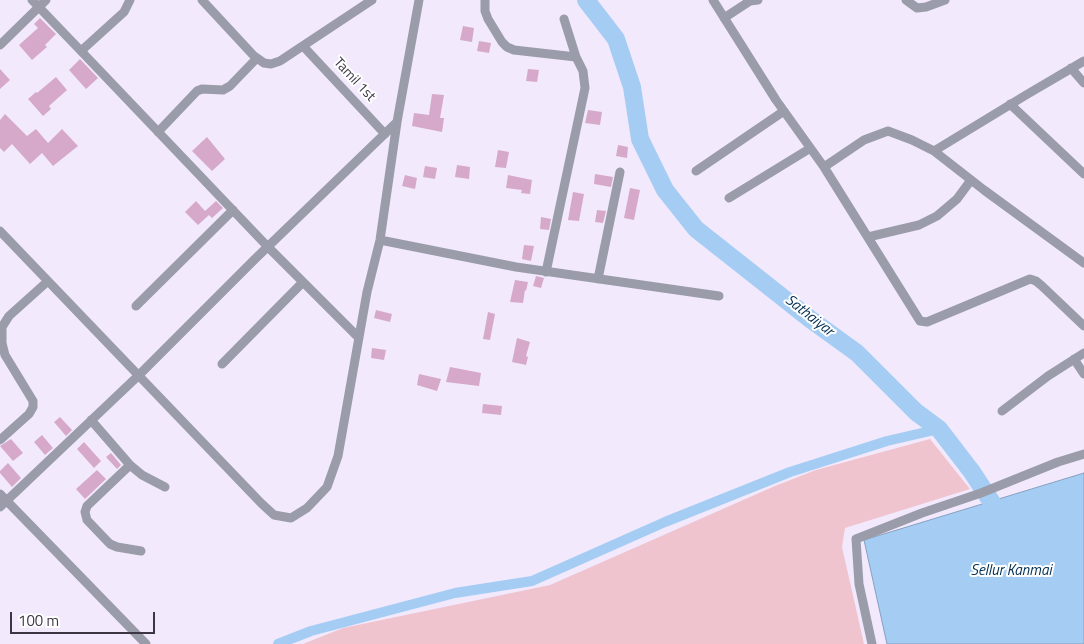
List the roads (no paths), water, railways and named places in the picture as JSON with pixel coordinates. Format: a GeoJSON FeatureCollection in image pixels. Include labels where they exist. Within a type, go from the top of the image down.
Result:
{"type":"FeatureCollection","features":[{"type":"Feature","properties":{"kind":"street"},"geometry":{"type":"LineString","coordinates":[[32,0],[232,210],[359,338]]}},
{"type":"Feature","properties":{"kind":"street"},"geometry":{"type":"LineString","coordinates":[[0,44],[46,0]]}},
{"type":"Feature","properties":{"kind":"street"},"geometry":{"type":"LineString","coordinates":[[81,52],[124,12],[130,0]]}},
{"type":"Feature","properties":{"kind":"street"},"geometry":{"type":"LineString","coordinates":[[202,0],[257,58],[264,63],[271,64],[280,61],[372,0]]}},
{"type":"Feature","properties":{"kind":"street"},"geometry":{"type":"LineString","coordinates":[[0,231],[261,504],[274,515],[291,518],[307,508],[327,487],[338,456],[367,292],[380,240],[397,122],[419,0]]}},
{"type":"Feature","properties":{"kind":"street"},"geometry":{"type":"LineString","coordinates":[[485,0],[485,12],[488,19],[507,47],[514,50],[576,57]]}},
{"type":"Feature","properties":{"kind":"street"},"geometry":{"type":"LineString","coordinates":[[713,0],[784,111],[824,167],[920,321],[927,322],[1030,279],[1042,286],[1084,326]]}},
{"type":"Feature","properties":{"kind":"street"},"geometry":{"type":"LineString","coordinates":[[724,18],[750,1],[758,0]]}},
{"type":"Feature","properties":{"kind":"street"},"geometry":{"type":"LineString","coordinates":[[906,0],[917,8],[926,7],[945,0]]}},
{"type":"Feature","properties":{"kind":"street"},"geometry":{"type":"LineString","coordinates":[[546,272],[585,88],[585,78],[564,19]]}},
{"type":"Feature","properties":{"kind":"street","name":"Tamil 1st"},"geometry":{"type":"LineString","coordinates":[[302,46],[385,134]]}},
{"type":"Feature","properties":{"kind":"street"},"geometry":{"type":"LineString","coordinates":[[158,132],[197,92],[202,89],[223,90],[230,86],[257,58]]}},
{"type":"Feature","properties":{"kind":"street"},"geometry":{"type":"LineString","coordinates":[[934,151],[1084,61]]}},
{"type":"Feature","properties":{"kind":"street"},"geometry":{"type":"LineString","coordinates":[[1071,68],[1084,83]]}},
{"type":"Feature","properties":{"kind":"street"},"geometry":{"type":"LineString","coordinates":[[1010,104],[1084,174]]}},
{"type":"Feature","properties":{"kind":"street"},"geometry":{"type":"LineString","coordinates":[[696,171],[784,111]]}},
{"type":"Feature","properties":{"kind":"street"},"geometry":{"type":"LineString","coordinates":[[146,644],[2,501],[139,376],[268,246],[397,122]]}},
{"type":"Feature","properties":{"kind":"street"},"geometry":{"type":"LineString","coordinates":[[824,167],[864,140],[888,131],[934,151],[1084,263]]}},
{"type":"Feature","properties":{"kind":"street"},"geometry":{"type":"LineString","coordinates":[[729,198],[810,148]]}},
{"type":"Feature","properties":{"kind":"street"},"geometry":{"type":"LineString","coordinates":[[598,279],[620,172]]}},
{"type":"Feature","properties":{"kind":"street"},"geometry":{"type":"LineString","coordinates":[[868,237],[919,225],[937,216],[957,199],[971,180]]}},
{"type":"Feature","properties":{"kind":"street"},"geometry":{"type":"LineString","coordinates":[[136,306],[232,210]]}},
{"type":"Feature","properties":{"kind":"street"},"geometry":{"type":"LineString","coordinates":[[380,240],[469,259],[546,272],[719,296]]}},
{"type":"Feature","properties":{"kind":"street"},"geometry":{"type":"LineString","coordinates":[[0,440],[29,414],[33,407],[33,401],[6,355],[2,343],[2,327],[9,316],[48,281]]}},
{"type":"Feature","properties":{"kind":"street"},"geometry":{"type":"LineString","coordinates":[[222,364],[303,282]]}},
{"type":"Feature","properties":{"kind":"street"},"geometry":{"type":"LineString","coordinates":[[1002,411],[1048,376],[1084,354]]}},
{"type":"Feature","properties":{"kind":"street"},"geometry":{"type":"LineString","coordinates":[[1074,359],[1084,374]]}},
{"type":"Feature","properties":{"kind":"street"},"geometry":{"type":"LineString","coordinates":[[91,420],[130,465],[142,475],[165,487]]}},
{"type":"Feature","properties":{"kind":"street"},"geometry":{"type":"LineString","coordinates":[[872,644],[859,584],[856,539],[1058,462],[1084,454]]}},
{"type":"Feature","properties":{"kind":"street"},"geometry":{"type":"LineString","coordinates":[[130,465],[87,506],[85,512],[87,520],[110,544],[141,552]]}},
{"type":"Feature","properties":{"kind":"water","name":"Sellur Kanmai"},"geometry":{"type":"Polygon","coordinates":[[[1084,473],[1084,644],[887,644],[864,540],[1084,473]]]}},
{"type":"Feature","properties":{"kind":"waterway","name":"Sathaiyar"},"geometry":{"type":"LineString","coordinates":[[586,0],[616,39],[632,87],[640,139],[665,190],[696,229],[810,319],[857,353],[916,412],[939,429],[972,472],[1004,521]]}},
{"type":"Feature","properties":{"kind":"waterway"},"geometry":{"type":"LineString","coordinates":[[278,644],[311,631],[455,593],[532,581],[665,522],[790,472],[887,441],[939,429]]}}]}
